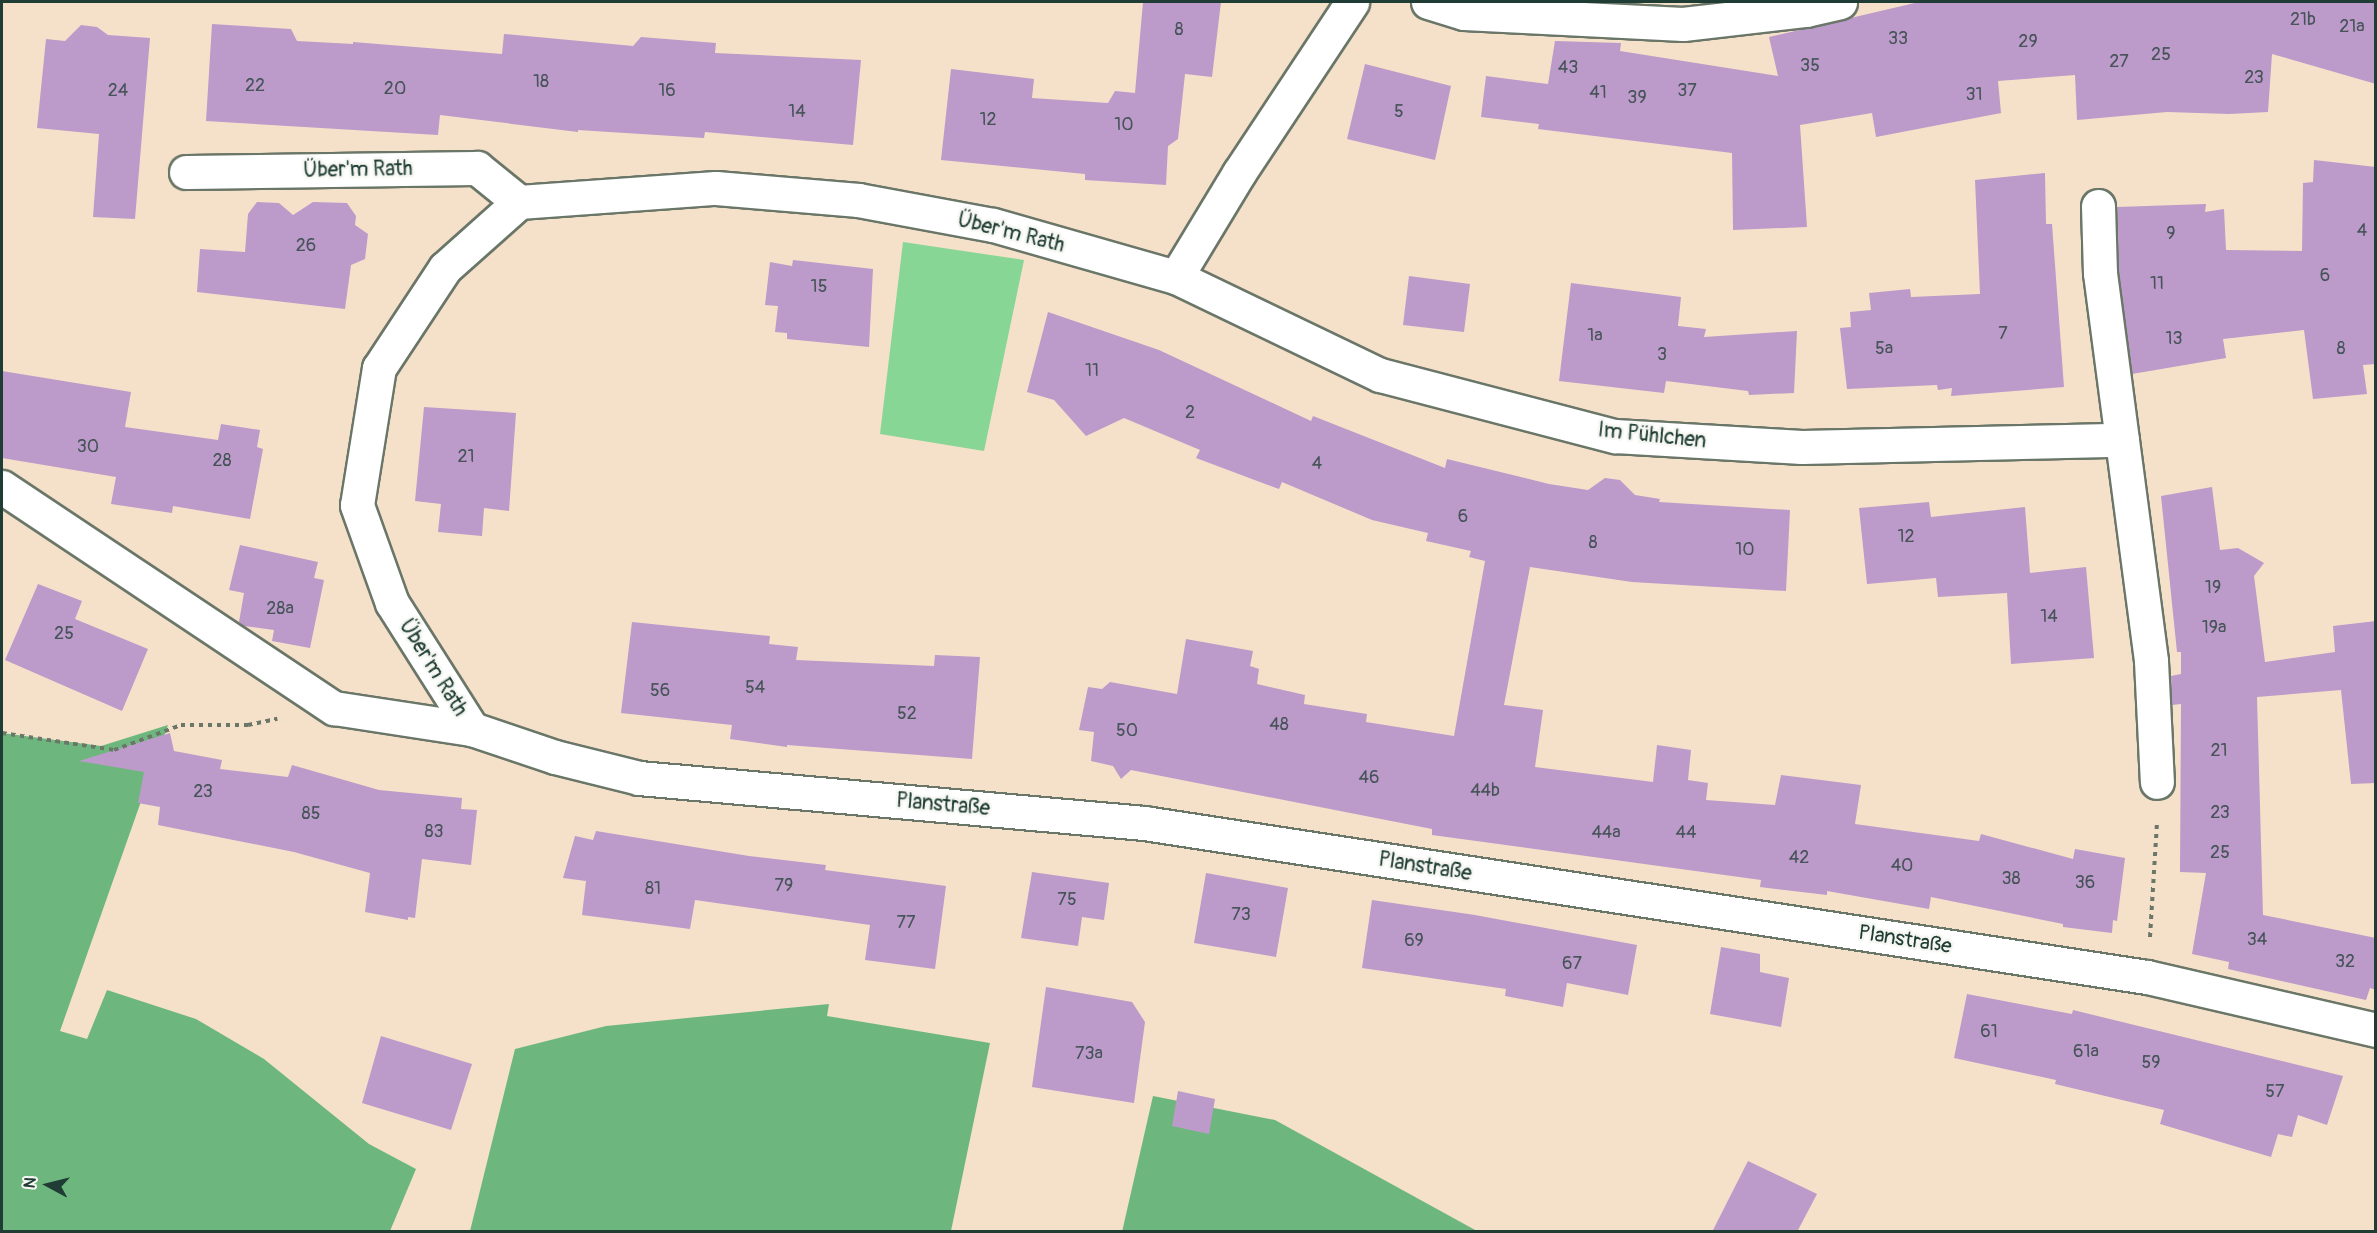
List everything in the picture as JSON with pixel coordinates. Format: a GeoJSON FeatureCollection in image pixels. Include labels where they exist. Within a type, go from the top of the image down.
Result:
{"type":"FeatureCollection","features":[{"type":"Feature","properties":{"kind":"street"},"geometry":{"type":"LineString","coordinates":[[1176,277],[1239,173],[1352,2]]}},
{"type":"Feature","properties":{"kind":"street"},"geometry":{"type":"LineString","coordinates":[[1428,2],[1464,13],[1683,24],[1806,10],[1840,2]]}},
{"type":"Feature","properties":{"kind":"street","name":"Über'm Rath"},"geometry":{"type":"LineString","coordinates":[[186,172],[477,168],[519,202]]}},
{"type":"Feature","properties":{"kind":"street","name":"Über'm Rath"},"geometry":{"type":"LineString","coordinates":[[472,729],[392,603],[357,505],[379,368],[445,268],[519,202],[716,188],[858,200],[993,225],[1176,277]]}},
{"type":"Feature","properties":{"kind":"street"},"geometry":{"type":"LineString","coordinates":[[2098,206],[2100,273],[2151,661],[2157,782]]}},
{"type":"Feature","properties":{"kind":"street","name":"Im Pühlchen"},"geometry":{"type":"LineString","coordinates":[[1176,277],[1380,375],[1615,436],[1802,447],[2122,440]]}},
{"type":"Feature","properties":{"kind":"street","name":"Über'm Rath"},"geometry":{"type":"LineString","coordinates":[[2,487],[334,708],[472,729]]}},
{"type":"Feature","properties":{"kind":"street","name":"Planstraße"},"geometry":{"type":"LineString","coordinates":[[472,729],[555,757],[639,778],[1144,824],[2147,977],[2376,1030]]}},
{"type":"Feature","properties":{"kind":"path"},"geometry":{"type":"LineString","coordinates":[[2,733],[114,750],[181,725],[248,724],[334,708]]}},
{"type":"Feature","properties":{"kind":"path"},"geometry":{"type":"LineString","coordinates":[[2147,977],[2156,856],[2157,782]]}},
{"type":"Feature","properties":{"kind":"green space"},"geometry":{"type":"Polygon","coordinates":[[[903,242],[1024,260],[984,451],[880,434],[903,242]]]}},
{"type":"Feature","properties":{"kind":"green space"},"geometry":{"type":"Polygon","coordinates":[[[168,725],[60,1031],[87,1039],[107,990],[196,1019],[264,1059],[369,1144],[416,1169],[390,1231],[2,1232],[2,733],[101,746],[168,725]]]}},
{"type":"Feature","properties":{"kind":"green space"},"geometry":{"type":"Polygon","coordinates":[[[829,1004],[827,1016],[990,1043],[951,1231],[470,1231],[515,1049],[606,1026],[829,1004]]]}},
{"type":"Feature","properties":{"kind":"green space"},"geometry":{"type":"Polygon","coordinates":[[[1153,1096],[1275,1120],[1477,1231],[1122,1232],[1153,1096]]]}},
{"type":"Feature","properties":{"kind":"building"},"geometry":{"type":"Polygon","coordinates":[[[1143,2],[1221,2],[1212,77],[1185,74],[1178,139],[1168,146],[1166,185],[1085,180],[1085,174],[941,160],[951,69],[1034,79],[1032,98],[1108,103],[1115,91],[1135,93],[1143,2]]]}},
{"type":"Feature","properties":{"kind":"building"},"geometry":{"type":"Polygon","coordinates":[[[1919,2],[2376,2],[2376,84],[2272,54],[2268,112],[2229,114],[2167,112],[2077,120],[2075,75],[1998,81],[2001,113],[1876,137],[1872,113],[1800,125],[1807,227],[1733,230],[1732,153],[1538,129],[1539,124],[1481,117],[1486,76],[1548,84],[1555,41],[1621,43],[1620,51],[1778,76],[1769,37],[1919,2]]]}},
{"type":"Feature","properties":{"kind":"building"},"geometry":{"type":"Polygon","coordinates":[[[212,24],[291,29],[297,41],[353,44],[353,42],[502,54],[504,34],[633,46],[641,37],[716,43],[715,53],[861,60],[853,145],[705,132],[704,138],[578,130],[578,132],[440,115],[438,135],[206,121],[212,24]]]}},
{"type":"Feature","properties":{"kind":"building"},"geometry":{"type":"Polygon","coordinates":[[[81,25],[97,27],[108,35],[150,38],[135,219],[93,217],[99,134],[37,128],[46,39],[65,41],[81,25]]]}},
{"type":"Feature","properties":{"kind":"building"},"geometry":{"type":"Polygon","coordinates":[[[1365,64],[1451,86],[1435,160],[1347,139],[1365,64]]]}},
{"type":"Feature","properties":{"kind":"building"},"geometry":{"type":"Polygon","coordinates":[[[2314,160],[2376,167],[2376,364],[2363,365],[2367,394],[2313,399],[2304,330],[2223,339],[2226,358],[2132,374],[2119,272],[2117,207],[2206,204],[2205,212],[2224,209],[2226,250],[2302,251],[2303,183],[2313,182],[2314,160]]]}},
{"type":"Feature","properties":{"kind":"building"},"geometry":{"type":"Polygon","coordinates":[[[2045,173],[2046,224],[2052,224],[2064,387],[1951,396],[1952,388],[1938,390],[1937,385],[1847,389],[1840,328],[1851,327],[1850,312],[1871,310],[1869,293],[1910,289],[1911,297],[1980,294],[1975,180],[2045,173]]]}},
{"type":"Feature","properties":{"kind":"building"},"geometry":{"type":"Polygon","coordinates":[[[257,202],[279,203],[293,215],[313,202],[347,203],[356,216],[355,225],[368,234],[365,259],[351,265],[345,309],[197,292],[200,249],[245,252],[248,214],[257,202]]]}},
{"type":"Feature","properties":{"kind":"building"},"geometry":{"type":"Polygon","coordinates":[[[793,260],[873,269],[869,347],[787,339],[787,333],[775,332],[778,306],[765,305],[770,262],[792,266],[793,260]]]}},
{"type":"Feature","properties":{"kind":"building"},"geometry":{"type":"Polygon","coordinates":[[[1409,276],[1470,284],[1464,332],[1403,325],[1409,276]]]}},
{"type":"Feature","properties":{"kind":"building"},"geometry":{"type":"Polygon","coordinates":[[[1571,283],[1681,297],[1678,326],[1706,329],[1704,337],[1797,331],[1794,393],[1749,395],[1748,391],[1666,381],[1664,393],[1559,381],[1571,283]]]}},
{"type":"Feature","properties":{"kind":"building"},"geometry":{"type":"Polygon","coordinates":[[[1048,312],[1159,350],[1311,421],[1313,416],[1445,468],[1447,459],[1549,484],[1588,490],[1605,478],[1620,480],[1635,495],[1660,499],[1659,502],[1790,510],[1786,591],[1632,582],[1530,567],[1504,705],[1543,710],[1535,767],[1653,782],[1657,745],[1691,750],[1688,780],[1708,783],[1706,800],[1775,805],[1781,775],[1861,785],[1855,824],[1979,841],[1981,834],[2073,859],[2075,849],[2125,858],[2117,921],[2113,920],[2112,933],[2063,927],[2063,924],[1931,897],[1929,909],[1827,891],[1827,895],[1760,887],[1761,880],[1432,835],[1432,829],[1131,770],[1121,779],[1113,766],[1091,761],[1094,732],[1079,730],[1088,687],[1102,689],[1110,682],[1177,694],[1186,639],[1253,651],[1250,666],[1259,669],[1257,684],[1305,695],[1304,704],[1367,714],[1366,722],[1454,736],[1485,561],[1469,557],[1471,551],[1426,541],[1428,533],[1372,520],[1282,482],[1279,489],[1196,458],[1200,450],[1124,418],[1086,436],[1054,400],[1027,392],[1048,312]]]}},
{"type":"Feature","properties":{"kind":"building"},"geometry":{"type":"Polygon","coordinates":[[[2,371],[131,392],[125,427],[218,440],[221,424],[260,430],[257,447],[263,449],[250,519],[173,506],[172,513],[111,504],[116,477],[2,458],[2,371]]]}},
{"type":"Feature","properties":{"kind":"building"},"geometry":{"type":"Polygon","coordinates":[[[424,407],[516,413],[509,511],[484,508],[482,536],[438,532],[441,504],[415,501],[424,407]]]}},
{"type":"Feature","properties":{"kind":"building"},"geometry":{"type":"Polygon","coordinates":[[[2212,487],[2220,550],[2238,548],[2264,563],[2254,576],[2265,662],[2335,652],[2333,626],[2376,621],[2376,783],[2351,784],[2341,690],[2257,697],[2263,915],[2376,938],[2376,990],[2370,988],[2366,1000],[2228,969],[2229,962],[2192,954],[2206,873],[2180,872],[2181,704],[2172,705],[2171,676],[2181,674],[2181,652],[2177,652],[2161,496],[2212,487]]]}},
{"type":"Feature","properties":{"kind":"building"},"geometry":{"type":"Polygon","coordinates":[[[1929,502],[1931,517],[2025,507],[2030,573],[2086,567],[2094,658],[2011,664],[2007,593],[1938,597],[1936,578],[1867,584],[1859,508],[1929,502]]]}},
{"type":"Feature","properties":{"kind":"building"},"geometry":{"type":"Polygon","coordinates":[[[240,545],[318,562],[314,578],[324,580],[310,648],[272,641],[274,630],[244,626],[239,622],[244,593],[229,590],[240,545]]]}},
{"type":"Feature","properties":{"kind":"building"},"geometry":{"type":"Polygon","coordinates":[[[38,584],[82,601],[75,619],[148,649],[122,711],[5,660],[38,584]]]}},
{"type":"Feature","properties":{"kind":"building"},"geometry":{"type":"Polygon","coordinates":[[[632,622],[770,636],[769,644],[798,647],[796,660],[934,666],[935,655],[980,657],[972,759],[787,745],[787,747],[730,739],[732,725],[621,713],[632,622]]]}},
{"type":"Feature","properties":{"kind":"building"},"geometry":{"type":"Polygon","coordinates":[[[170,733],[174,751],[222,760],[220,769],[288,777],[292,765],[379,790],[462,798],[461,809],[477,810],[471,865],[422,859],[415,918],[408,917],[408,920],[365,912],[370,873],[294,852],[158,825],[160,807],[138,803],[144,772],[79,761],[170,733]]]}},
{"type":"Feature","properties":{"kind":"building"},"geometry":{"type":"Polygon","coordinates":[[[596,831],[749,856],[826,865],[825,870],[946,886],[935,969],[865,960],[870,925],[695,900],[690,929],[582,915],[586,881],[563,878],[575,836],[593,840],[596,831]]]}},
{"type":"Feature","properties":{"kind":"building"},"geometry":{"type":"Polygon","coordinates":[[[1032,872],[1109,883],[1104,920],[1082,917],[1078,946],[1021,938],[1032,872]]]}},
{"type":"Feature","properties":{"kind":"building"},"geometry":{"type":"Polygon","coordinates":[[[1206,873],[1288,888],[1276,957],[1194,943],[1206,873]]]}},
{"type":"Feature","properties":{"kind":"building"},"geometry":{"type":"Polygon","coordinates":[[[1372,900],[1475,915],[1637,945],[1628,995],[1567,983],[1563,1007],[1505,996],[1506,989],[1362,968],[1372,900]]]}},
{"type":"Feature","properties":{"kind":"building"},"geometry":{"type":"Polygon","coordinates":[[[1721,947],[1760,954],[1760,972],[1789,978],[1781,1027],[1710,1014],[1721,947]]]}},
{"type":"Feature","properties":{"kind":"building"},"geometry":{"type":"Polygon","coordinates":[[[1046,987],[1132,1002],[1145,1022],[1134,1103],[1032,1087],[1046,987]]]}},
{"type":"Feature","properties":{"kind":"building"},"geometry":{"type":"Polygon","coordinates":[[[1967,994],[2072,1014],[2073,1010],[2343,1076],[2327,1125],[2298,1115],[2292,1137],[2278,1134],[2271,1157],[2160,1124],[2164,1110],[2055,1084],[2056,1080],[1954,1058],[1967,994]]]}},
{"type":"Feature","properties":{"kind":"building"},"geometry":{"type":"Polygon","coordinates":[[[381,1036],[472,1064],[451,1130],[362,1103],[381,1036]]]}},
{"type":"Feature","properties":{"kind":"building"},"geometry":{"type":"Polygon","coordinates":[[[1178,1091],[1215,1099],[1209,1134],[1172,1126],[1178,1091]]]}},
{"type":"Feature","properties":{"kind":"building"},"geometry":{"type":"Polygon","coordinates":[[[1748,1161],[1817,1194],[1797,1232],[1712,1232],[1748,1161]]]}}]}
